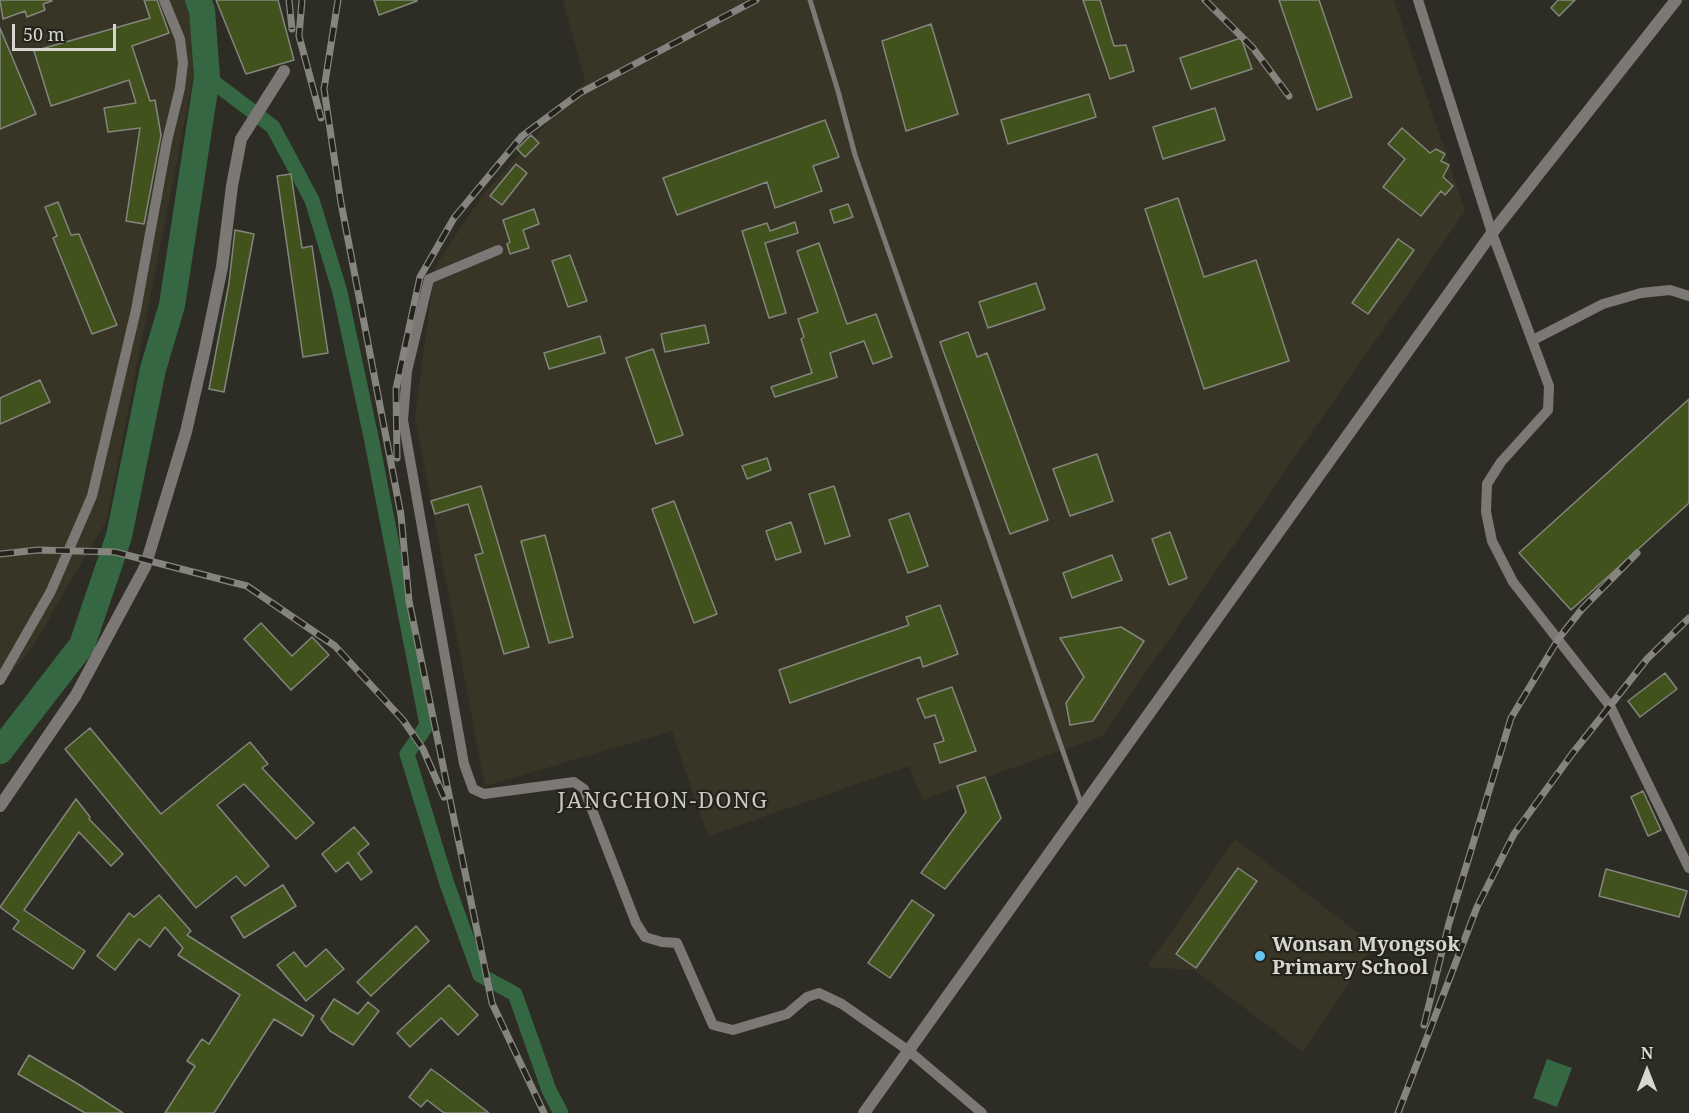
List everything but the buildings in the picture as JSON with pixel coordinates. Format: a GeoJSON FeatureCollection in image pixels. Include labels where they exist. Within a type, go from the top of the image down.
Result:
{"type":"FeatureCollection","features":[{"type":"Feature","properties":{"kind":"street"},"geometry":{"type":"LineString","coordinates":[[0,681],[51,591],[95,484],[136,310],[166,141],[181,80],[183,63],[180,39],[164,0]]}},
{"type":"Feature","properties":{"kind":"street"},"geometry":{"type":"LineString","coordinates":[[1418,0],[1492,233],[1549,386],[1548,410],[1501,462],[1487,484],[1486,512],[1492,541],[1513,582],[1610,706],[1689,868]]}},
{"type":"Feature","properties":{"kind":"street"},"geometry":{"type":"LineString","coordinates":[[864,1113],[1492,233],[1676,0]]}},
{"type":"Feature","properties":{"kind":"street"},"geometry":{"type":"LineString","coordinates":[[0,806],[76,695],[145,567],[186,432],[222,267],[232,186],[241,139],[252,118],[284,71]]}},
{"type":"Feature","properties":{"kind":"street"},"geometry":{"type":"LineString","coordinates":[[498,250],[429,279],[407,371],[403,420],[464,764],[472,789],[484,794],[574,782],[584,789],[636,923],[645,937],[662,942],[677,942],[713,1024],[733,1030],[787,1014],[807,997],[819,993],[842,1004],[909,1051],[982,1113]]}},
{"type":"Feature","properties":{"kind":"street"},"geometry":{"type":"LineString","coordinates":[[1533,340],[1603,304],[1641,293],[1670,290],[1689,296]]}},
{"type":"Feature","properties":{"kind":"lane"},"geometry":{"type":"LineString","coordinates":[[810,0],[855,155],[1083,808]]}},
{"type":"Feature","properties":{"kind":"shaded area"},"geometry":{"type":"Polygon","coordinates":[[[0,0],[184,0],[191,15],[193,78],[107,519],[32,648],[0,686],[0,0]]]}},
{"type":"Feature","properties":{"kind":"shaded area"},"geometry":{"type":"Polygon","coordinates":[[[563,0],[1394,0],[1465,211],[1102,736],[923,800],[909,766],[708,836],[672,731],[485,786],[415,417],[435,267],[482,196],[585,81],[563,0]]]}},
{"type":"Feature","properties":{"kind":"shaded area","name":"Wonsan Myongsok Primary School"},"geometry":{"type":"Polygon","coordinates":[[[1235,839],[1374,945],[1303,1052],[1194,970],[1147,967],[1235,839]]]}},
{"type":"Feature","properties":{"kind":"shaded area"},"geometry":{"type":"Polygon","coordinates":[[[1547,1059],[1572,1068],[1557,1107],[1533,1098],[1547,1059]]]}},
{"type":"Feature","properties":{"kind":"waterway"},"geometry":{"type":"LineString","coordinates":[[0,751],[82,645],[119,536],[153,369],[172,305],[207,77],[202,10],[198,0]]}},
{"type":"Feature","properties":{"kind":"waterway"},"geometry":{"type":"LineString","coordinates":[[207,77],[273,127],[312,200],[340,292],[371,437],[427,725],[407,754],[447,884],[480,975],[515,994],[549,1090],[561,1113]]}},
{"type":"Feature","properties":{"kind":"railway"},"geometry":{"type":"LineString","coordinates":[[289,0],[292,29]]}},
{"type":"Feature","properties":{"kind":"railway"},"geometry":{"type":"LineString","coordinates":[[302,0],[299,36],[321,118]]}},
{"type":"Feature","properties":{"kind":"railway"},"geometry":{"type":"LineString","coordinates":[[338,0],[324,89],[341,203],[401,515],[409,601],[492,1003],[544,1113]]}},
{"type":"Feature","properties":{"kind":"railway"},"geometry":{"type":"LineString","coordinates":[[397,458],[396,389],[420,277],[454,218],[522,136],[580,93],[756,0]]}},
{"type":"Feature","properties":{"kind":"railway"},"geometry":{"type":"LineString","coordinates":[[1205,0],[1253,48],[1289,96]]}},
{"type":"Feature","properties":{"kind":"railway"},"geometry":{"type":"LineString","coordinates":[[0,554],[38,550],[115,552],[247,586],[335,646],[403,720],[423,749],[444,797]]}},
{"type":"Feature","properties":{"kind":"railway"},"geometry":{"type":"LineString","coordinates":[[1424,1025],[1449,923],[1511,718],[1559,638],[1582,609],[1637,553]]}},
{"type":"Feature","properties":{"kind":"railway"},"geometry":{"type":"LineString","coordinates":[[1398,1113],[1477,907],[1514,834],[1572,754],[1647,659],[1689,618]]}},
{"type":"Feature","properties":{"kind":"place","name":"Wonsan Myongsok Primary School"},"geometry":{"type":"Point","coordinates":[1260,956]}},
{"type":"Feature","properties":{"kind":"district","name":"JANGCHON-DONG"},"geometry":{"type":"Point","coordinates":[663,802]}}]}
